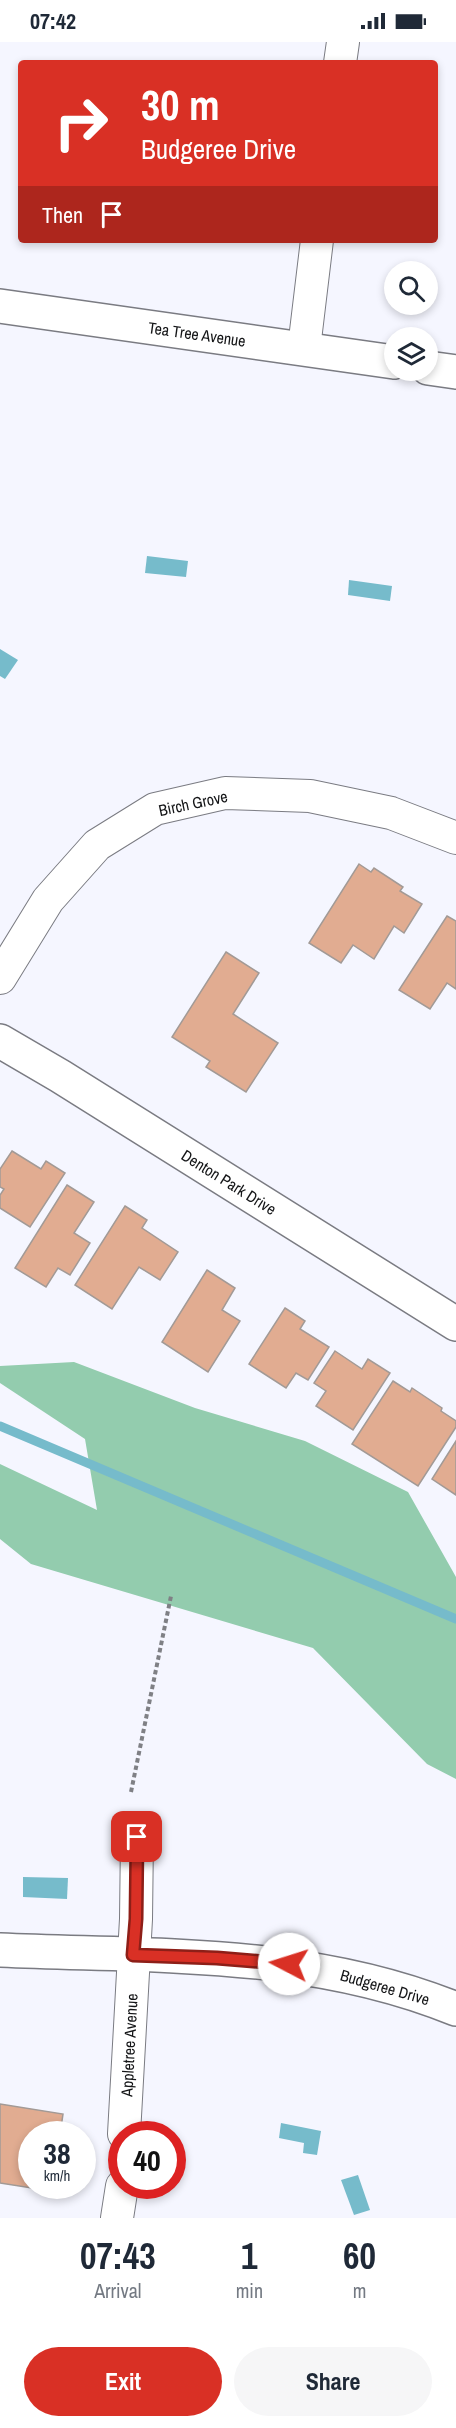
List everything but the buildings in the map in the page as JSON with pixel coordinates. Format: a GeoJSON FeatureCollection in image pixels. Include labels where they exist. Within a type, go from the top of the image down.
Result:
{"type":"FeatureCollection","features":[{"type":"Feature","properties":{"kind":"street"},"geometry":{"type":"LineString","coordinates":[[340,60],[343,42]]}},
{"type":"Feature","properties":{"kind":"street"},"geometry":{"type":"LineString","coordinates":[[304,348],[318,243]]}},
{"type":"Feature","properties":{"kind":"street","name":"Tea Tree Avenue"},"geometry":{"type":"LineString","coordinates":[[0,306],[384,360]]}},
{"type":"Feature","properties":{"kind":"street"},"geometry":{"type":"LineString","coordinates":[[438,369],[456,372]]}},
{"type":"Feature","properties":{"kind":"street","name":"Birch Grove"},"geometry":{"type":"LineString","coordinates":[[0,978],[48,900],[97,845],[155,809],[225,793],[310,796],[391,813],[456,838]]}},
{"type":"Feature","properties":{"kind":"street","name":"Denton Park Drive"},"geometry":{"type":"LineString","coordinates":[[0,1041],[70,1082],[456,1324]]}},
{"type":"Feature","properties":{"kind":"street"},"geometry":{"type":"LineString","coordinates":[[133,1955],[137,1837]]}},
{"type":"Feature","properties":{"kind":"street","name":"Budgeree Drive"},"geometry":{"type":"LineString","coordinates":[[0,1950],[217,1958],[289,1964],[358,1977],[456,2009]]}},
{"type":"Feature","properties":{"kind":"street","name":"Appletree Avenue"},"geometry":{"type":"LineString","coordinates":[[125,2121],[133,1955]]}},
{"type":"Feature","properties":{"kind":"street"},"geometry":{"type":"LineString","coordinates":[[117,2218],[120,2199]]}},
{"type":"Feature","properties":{"kind":"path"},"geometry":{"type":"LineString","coordinates":[[131,1792],[171,1596]]}},
{"type":"Feature","properties":{"kind":"green space"},"geometry":{"type":"Polygon","coordinates":[[[74,1362],[195,1408],[305,1441],[408,1492],[456,1577],[456,1779],[427,1764],[313,1648],[31,1564],[0,1539],[0,1464],[97,1510],[85,1439],[0,1383],[0,1366],[74,1362]]]}},
{"type":"Feature","properties":{"kind":"water"},"geometry":{"type":"Polygon","coordinates":[[[147,556],[188,561],[186,577],[145,573],[147,556]]]}},
{"type":"Feature","properties":{"kind":"water"},"geometry":{"type":"Polygon","coordinates":[[[349,580],[392,586],[390,601],[348,595],[349,580]]]}},
{"type":"Feature","properties":{"kind":"water"},"geometry":{"type":"Polygon","coordinates":[[[0,649],[18,660],[5,679],[0,676],[0,649]]]}},
{"type":"Feature","properties":{"kind":"water"},"geometry":{"type":"Polygon","coordinates":[[[23,1877],[68,1878],[67,1899],[23,1897],[23,1877]]]}},
{"type":"Feature","properties":{"kind":"water"},"geometry":{"type":"Polygon","coordinates":[[[281,2123],[321,2131],[317,2155],[303,2153],[304,2143],[279,2138],[281,2123]]]}},
{"type":"Feature","properties":{"kind":"water"},"geometry":{"type":"Polygon","coordinates":[[[358,2175],[370,2210],[354,2215],[341,2180],[358,2175]]]}},
{"type":"Feature","properties":{"kind":"waterway"},"geometry":{"type":"LineString","coordinates":[[0,1426],[456,1619]]}},
{"type":"Feature","properties":{"kind":"route"},"geometry":{"type":"LineString","coordinates":[[137,1837],[133,1955],[217,1958],[289,1964]]}}]}
